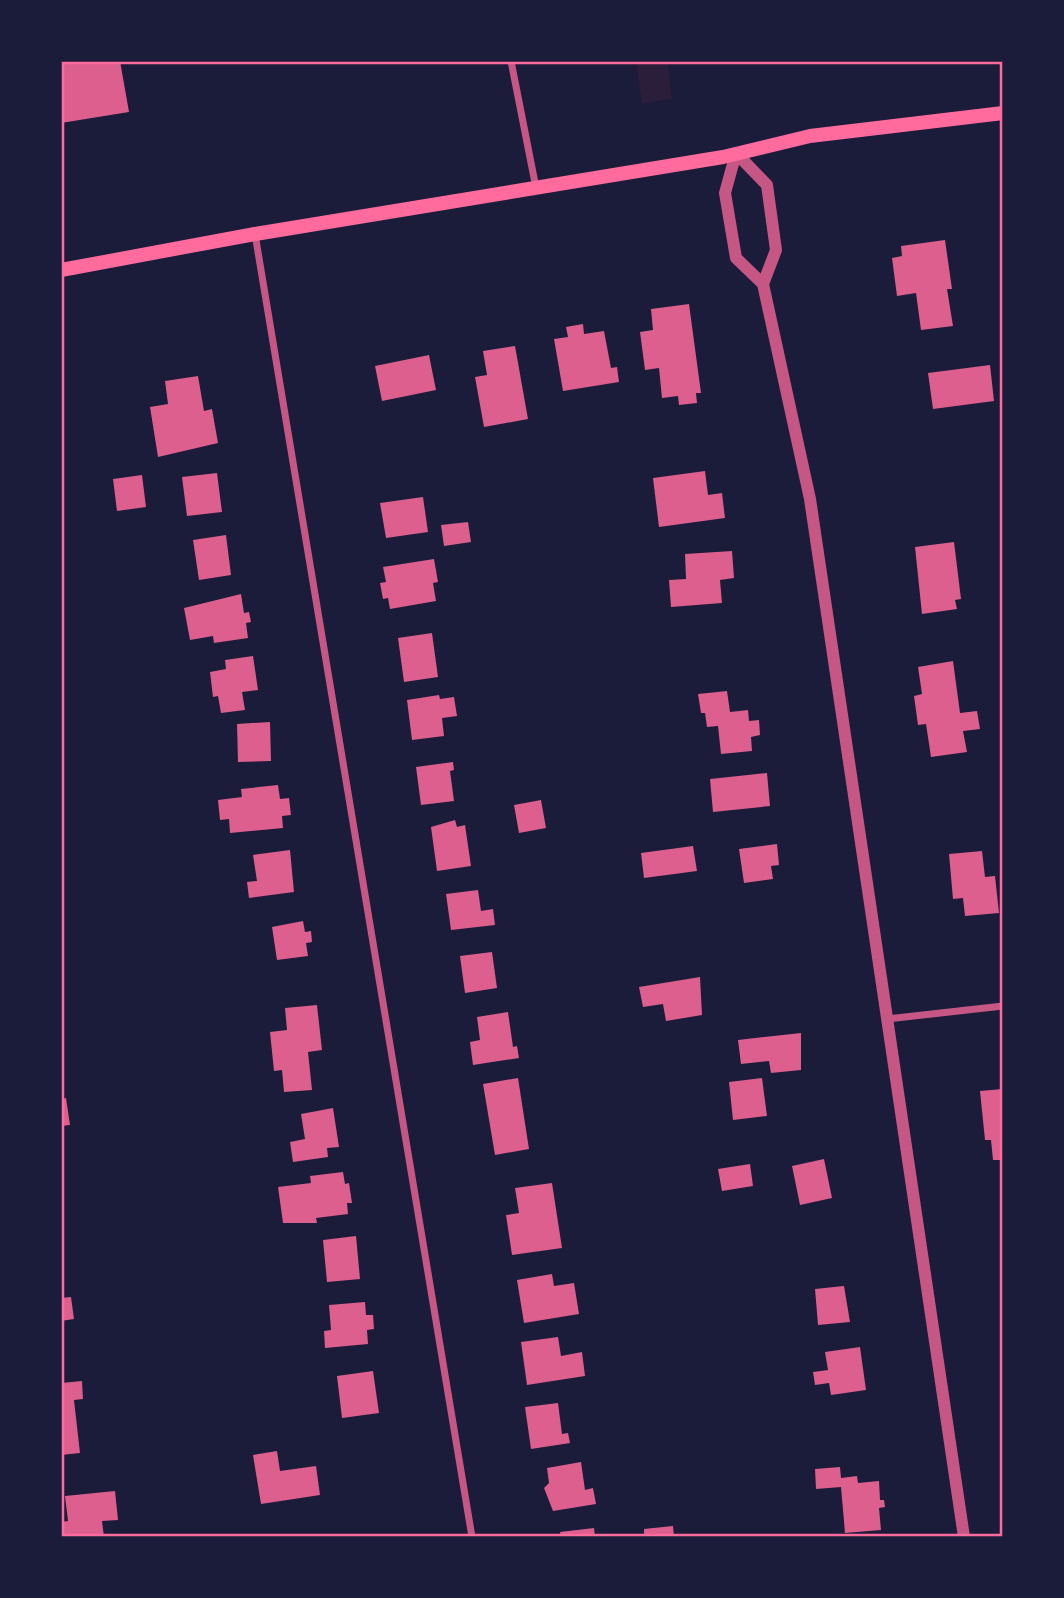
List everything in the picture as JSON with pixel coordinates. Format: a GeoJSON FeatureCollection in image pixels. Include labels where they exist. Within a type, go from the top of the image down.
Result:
{"type":"FeatureCollection","features":[{"type":"Feature","properties":{"kind":"main road"},"geometry":{"type":"LineString","coordinates":[[61,270],[255,234],[536,189],[828,134],[1003,113]]}},
{"type":"Feature","properties":{"kind":"street"},"geometry":{"type":"LineString","coordinates":[[511,61],[536,189]]}},
{"type":"Feature","properties":{"kind":"street"},"geometry":{"type":"LineString","coordinates":[[736,153],[725,193],[736,258],[763,284]]}},
{"type":"Feature","properties":{"kind":"street"},"geometry":{"type":"LineString","coordinates":[[736,153],[766,185],[776,250],[763,284],[810,499],[964,1537]]}},
{"type":"Feature","properties":{"kind":"street"},"geometry":{"type":"LineString","coordinates":[[255,234],[472,1537]]}},
{"type":"Feature","properties":{"kind":"street"},"geometry":{"type":"LineString","coordinates":[[887,1019],[1003,1006]]}},
{"type":"Feature","properties":{"kind":"shaded area"},"geometry":{"type":"Polygon","coordinates":[[[636,61],[668,61],[672,99],[642,104],[636,61]]]}},
{"type":"Feature","properties":{"kind":"building"},"geometry":{"type":"Polygon","coordinates":[[[61,61],[120,61],[129,112],[61,123],[61,61]]]}},
{"type":"Feature","properties":{"kind":"building"},"geometry":{"type":"Polygon","coordinates":[[[945,240],[952,289],[947,289],[953,326],[921,330],[916,293],[897,296],[892,258],[902,256],[901,246],[945,240]]]}},
{"type":"Feature","properties":{"kind":"building"},"geometry":{"type":"Polygon","coordinates":[[[689,304],[701,393],[696,393],[697,403],[679,405],[678,396],[662,398],[659,368],[645,370],[640,332],[653,330],[651,309],[689,304]]]}},
{"type":"Feature","properties":{"kind":"building"},"geometry":{"type":"Polygon","coordinates":[[[583,324],[584,334],[604,331],[611,368],[617,367],[619,382],[563,391],[554,339],[568,337],[566,327],[583,324]]]}},
{"type":"Feature","properties":{"kind":"building"},"geometry":{"type":"Polygon","coordinates":[[[515,346],[528,419],[484,427],[475,377],[487,375],[483,351],[515,346]]]}},
{"type":"Feature","properties":{"kind":"building"},"geometry":{"type":"Polygon","coordinates":[[[429,355],[436,390],[382,401],[375,366],[429,355]]]}},
{"type":"Feature","properties":{"kind":"building"},"geometry":{"type":"Polygon","coordinates":[[[990,365],[994,401],[933,409],[928,373],[990,365]]]}},
{"type":"Feature","properties":{"kind":"building"},"geometry":{"type":"Polygon","coordinates":[[[198,376],[204,411],[212,409],[218,443],[158,457],[150,407],[168,404],[165,381],[198,376]]]}},
{"type":"Feature","properties":{"kind":"building"},"geometry":{"type":"Polygon","coordinates":[[[705,471],[708,495],[722,493],[725,518],[659,527],[653,478],[705,471]]]}},
{"type":"Feature","properties":{"kind":"building"},"geometry":{"type":"Polygon","coordinates":[[[217,473],[222,512],[187,516],[182,477],[217,473]]]}},
{"type":"Feature","properties":{"kind":"building"},"geometry":{"type":"Polygon","coordinates":[[[142,475],[146,507],[117,511],[113,479],[142,475]]]}},
{"type":"Feature","properties":{"kind":"building"},"geometry":{"type":"Polygon","coordinates":[[[423,497],[428,532],[386,538],[380,503],[423,497]]]}},
{"type":"Feature","properties":{"kind":"building"},"geometry":{"type":"Polygon","coordinates":[[[468,522],[471,542],[444,546],[441,525],[468,522]]]}},
{"type":"Feature","properties":{"kind":"building"},"geometry":{"type":"Polygon","coordinates":[[[226,535],[231,575],[199,580],[193,540],[226,535]]]}},
{"type":"Feature","properties":{"kind":"building"},"geometry":{"type":"Polygon","coordinates":[[[954,542],[961,599],[955,600],[957,609],[922,614],[915,547],[954,542]]]}},
{"type":"Feature","properties":{"kind":"building"},"geometry":{"type":"Polygon","coordinates":[[[732,551],[734,578],[720,580],[722,603],[671,607],[669,580],[686,579],[685,554],[732,551]]]}},
{"type":"Feature","properties":{"kind":"building"},"geometry":{"type":"Polygon","coordinates":[[[434,559],[438,582],[433,583],[436,601],[390,609],[388,598],[383,599],[380,583],[386,582],[383,567],[434,559]]]}},
{"type":"Feature","properties":{"kind":"building"},"geometry":{"type":"Polygon","coordinates":[[[241,594],[244,613],[249,612],[251,622],[246,623],[248,638],[214,643],[213,636],[190,640],[184,608],[241,594]]]}},
{"type":"Feature","properties":{"kind":"building"},"geometry":{"type":"Polygon","coordinates":[[[432,633],[438,677],[404,682],[398,638],[432,633]]]}},
{"type":"Feature","properties":{"kind":"building"},"geometry":{"type":"Polygon","coordinates":[[[253,656],[258,690],[242,692],[245,710],[221,713],[218,696],[213,697],[210,672],[226,669],[225,660],[253,656]]]}},
{"type":"Feature","properties":{"kind":"building"},"geometry":{"type":"Polygon","coordinates":[[[953,661],[960,713],[977,711],[980,729],[963,731],[967,752],[931,757],[926,724],[918,725],[914,696],[922,694],[918,667],[953,661]]]}},
{"type":"Feature","properties":{"kind":"building"},"geometry":{"type":"Polygon","coordinates":[[[727,691],[730,712],[748,710],[749,721],[759,720],[760,735],[751,737],[752,751],[721,754],[718,726],[707,727],[705,713],[701,713],[698,694],[727,691]]]}},
{"type":"Feature","properties":{"kind":"building"},"geometry":{"type":"Polygon","coordinates":[[[439,695],[440,699],[454,697],[457,716],[442,718],[444,736],[412,740],[407,700],[439,695]]]}},
{"type":"Feature","properties":{"kind":"building"},"geometry":{"type":"Polygon","coordinates":[[[270,722],[271,761],[238,762],[237,724],[270,722]]]}},
{"type":"Feature","properties":{"kind":"building"},"geometry":{"type":"Polygon","coordinates":[[[453,762],[454,770],[450,771],[454,801],[421,805],[416,767],[453,762]]]}},
{"type":"Feature","properties":{"kind":"building"},"geometry":{"type":"Polygon","coordinates":[[[767,773],[770,806],[713,812],[710,779],[767,773]]]}},
{"type":"Feature","properties":{"kind":"building"},"geometry":{"type":"Polygon","coordinates":[[[278,785],[280,799],[289,798],[291,815],[282,816],[283,828],[230,833],[229,819],[220,820],[218,800],[242,797],[241,789],[278,785]]]}},
{"type":"Feature","properties":{"kind":"building"},"geometry":{"type":"Polygon","coordinates":[[[541,800],[546,828],[519,833],[514,805],[541,800]]]}},
{"type":"Feature","properties":{"kind":"building"},"geometry":{"type":"Polygon","coordinates":[[[455,820],[457,827],[465,825],[471,866],[437,871],[431,827],[455,820]]]}},
{"type":"Feature","properties":{"kind":"building"},"geometry":{"type":"Polygon","coordinates":[[[777,844],[779,865],[771,866],[773,879],[744,883],[739,849],[777,844]]]}},
{"type":"Feature","properties":{"kind":"building"},"geometry":{"type":"Polygon","coordinates":[[[693,846],[697,871],[644,878],[641,853],[693,846]]]}},
{"type":"Feature","properties":{"kind":"building"},"geometry":{"type":"Polygon","coordinates":[[[290,850],[294,892],[249,898],[247,882],[257,881],[253,855],[290,850]]]}},
{"type":"Feature","properties":{"kind":"building"},"geometry":{"type":"Polygon","coordinates":[[[982,851],[985,877],[995,876],[999,913],[965,916],[963,898],[953,899],[949,854],[982,851]]]}},
{"type":"Feature","properties":{"kind":"building"},"geometry":{"type":"Polygon","coordinates":[[[478,890],[481,911],[493,909],[495,925],[451,930],[446,894],[478,890]]]}},
{"type":"Feature","properties":{"kind":"building"},"geometry":{"type":"Polygon","coordinates":[[[303,921],[305,932],[311,931],[312,942],[306,943],[308,956],[277,960],[272,927],[303,921]]]}},
{"type":"Feature","properties":{"kind":"building"},"geometry":{"type":"Polygon","coordinates":[[[492,952],[497,988],[465,993],[460,956],[492,952]]]}},
{"type":"Feature","properties":{"kind":"building"},"geometry":{"type":"Polygon","coordinates":[[[700,977],[702,1015],[666,1021],[663,1004],[643,1007],[639,987],[700,977]]]}},
{"type":"Feature","properties":{"kind":"building"},"geometry":{"type":"Polygon","coordinates":[[[317,1005],[322,1050],[308,1052],[312,1090],[284,1092],[282,1070],[274,1071],[270,1032],[287,1030],[285,1008],[317,1005]]]}},
{"type":"Feature","properties":{"kind":"building"},"geometry":{"type":"Polygon","coordinates":[[[508,1012],[513,1047],[517,1046],[519,1058],[473,1065],[470,1042],[480,1040],[477,1017],[508,1012]]]}},
{"type":"Feature","properties":{"kind":"building"},"geometry":{"type":"Polygon","coordinates":[[[801,1033],[801,1070],[771,1073],[769,1061],[741,1064],[738,1040],[801,1033]]]}},
{"type":"Feature","properties":{"kind":"building"},"geometry":{"type":"Polygon","coordinates":[[[518,1078],[529,1149],[495,1155],[483,1084],[518,1078]]]}},
{"type":"Feature","properties":{"kind":"building"},"geometry":{"type":"Polygon","coordinates":[[[762,1078],[767,1116],[733,1120],[729,1082],[762,1078]]]}},
{"type":"Feature","properties":{"kind":"building"},"geometry":{"type":"Polygon","coordinates":[[[1003,1089],[1003,1160],[993,1160],[991,1140],[985,1140],[980,1091],[1003,1089]]]}},
{"type":"Feature","properties":{"kind":"building"},"geometry":{"type":"Polygon","coordinates":[[[66,1098],[70,1125],[61,1126],[61,1099],[66,1098]]]}},
{"type":"Feature","properties":{"kind":"building"},"geometry":{"type":"Polygon","coordinates":[[[333,1108],[339,1147],[327,1148],[328,1157],[293,1162],[290,1142],[305,1139],[301,1114],[333,1108]]]}},
{"type":"Feature","properties":{"kind":"building"},"geometry":{"type":"Polygon","coordinates":[[[824,1159],[832,1198],[800,1205],[792,1166],[824,1159]]]}},
{"type":"Feature","properties":{"kind":"building"},"geometry":{"type":"Polygon","coordinates":[[[750,1164],[753,1186],[722,1191],[718,1169],[750,1164]]]}},
{"type":"Feature","properties":{"kind":"building"},"geometry":{"type":"Polygon","coordinates":[[[343,1172],[345,1184],[349,1183],[352,1203],[347,1203],[348,1214],[316,1218],[317,1223],[283,1223],[278,1187],[311,1183],[310,1176],[343,1172]]]}},
{"type":"Feature","properties":{"kind":"building"},"geometry":{"type":"Polygon","coordinates":[[[552,1183],[562,1248],[512,1255],[506,1215],[519,1213],[515,1188],[552,1183]]]}},
{"type":"Feature","properties":{"kind":"building"},"geometry":{"type":"Polygon","coordinates":[[[356,1236],[360,1279],[327,1282],[323,1240],[356,1236]]]}},
{"type":"Feature","properties":{"kind":"building"},"geometry":{"type":"Polygon","coordinates":[[[552,1274],[554,1286],[574,1283],[579,1314],[524,1323],[517,1280],[552,1274]]]}},
{"type":"Feature","properties":{"kind":"building"},"geometry":{"type":"Polygon","coordinates":[[[844,1286],[850,1322],[818,1325],[815,1289],[844,1286]]]}},
{"type":"Feature","properties":{"kind":"building"},"geometry":{"type":"Polygon","coordinates":[[[71,1297],[74,1319],[61,1321],[61,1298],[71,1297]]]}},
{"type":"Feature","properties":{"kind":"building"},"geometry":{"type":"Polygon","coordinates":[[[365,1302],[366,1315],[373,1315],[374,1329],[367,1330],[368,1344],[325,1348],[324,1331],[331,1330],[329,1305],[365,1302]]]}},
{"type":"Feature","properties":{"kind":"building"},"geometry":{"type":"Polygon","coordinates":[[[558,1337],[561,1356],[582,1352],[585,1376],[527,1385],[521,1342],[558,1337]]]}},
{"type":"Feature","properties":{"kind":"building"},"geometry":{"type":"Polygon","coordinates":[[[860,1347],[866,1390],[831,1395],[829,1383],[815,1385],[813,1372],[828,1370],[825,1352],[860,1347]]]}},
{"type":"Feature","properties":{"kind":"building"},"geometry":{"type":"Polygon","coordinates":[[[373,1371],[379,1413],[342,1418],[337,1376],[373,1371]]]}},
{"type":"Feature","properties":{"kind":"building"},"geometry":{"type":"Polygon","coordinates":[[[82,1381],[83,1399],[74,1400],[80,1453],[61,1455],[61,1383],[82,1381]]]}},
{"type":"Feature","properties":{"kind":"building"},"geometry":{"type":"Polygon","coordinates":[[[558,1403],[562,1434],[568,1433],[570,1443],[531,1449],[525,1407],[558,1403]]]}},
{"type":"Feature","properties":{"kind":"building"},"geometry":{"type":"Polygon","coordinates":[[[277,1451],[280,1471],[316,1466],[320,1495],[261,1504],[253,1455],[277,1451]]]}},
{"type":"Feature","properties":{"kind":"building"},"geometry":{"type":"Polygon","coordinates":[[[581,1462],[585,1490],[593,1488],[596,1504],[553,1511],[544,1488],[549,1483],[547,1468],[581,1462]]]}},
{"type":"Feature","properties":{"kind":"building"},"geometry":{"type":"Polygon","coordinates":[[[840,1467],[841,1478],[857,1476],[858,1483],[879,1481],[880,1500],[884,1500],[885,1507],[879,1508],[881,1530],[845,1533],[841,1487],[816,1489],[815,1469],[840,1467]]]}},
{"type":"Feature","properties":{"kind":"building"},"geometry":{"type":"Polygon","coordinates":[[[115,1491],[118,1520],[102,1521],[104,1537],[61,1537],[61,1522],[68,1521],[65,1496],[115,1491]]]}},
{"type":"Feature","properties":{"kind":"building"},"geometry":{"type":"Polygon","coordinates":[[[673,1526],[674,1537],[644,1537],[644,1529],[673,1526]]]}},
{"type":"Feature","properties":{"kind":"building"},"geometry":{"type":"Polygon","coordinates":[[[594,1528],[595,1537],[561,1537],[560,1532],[594,1528]]]}}]}
